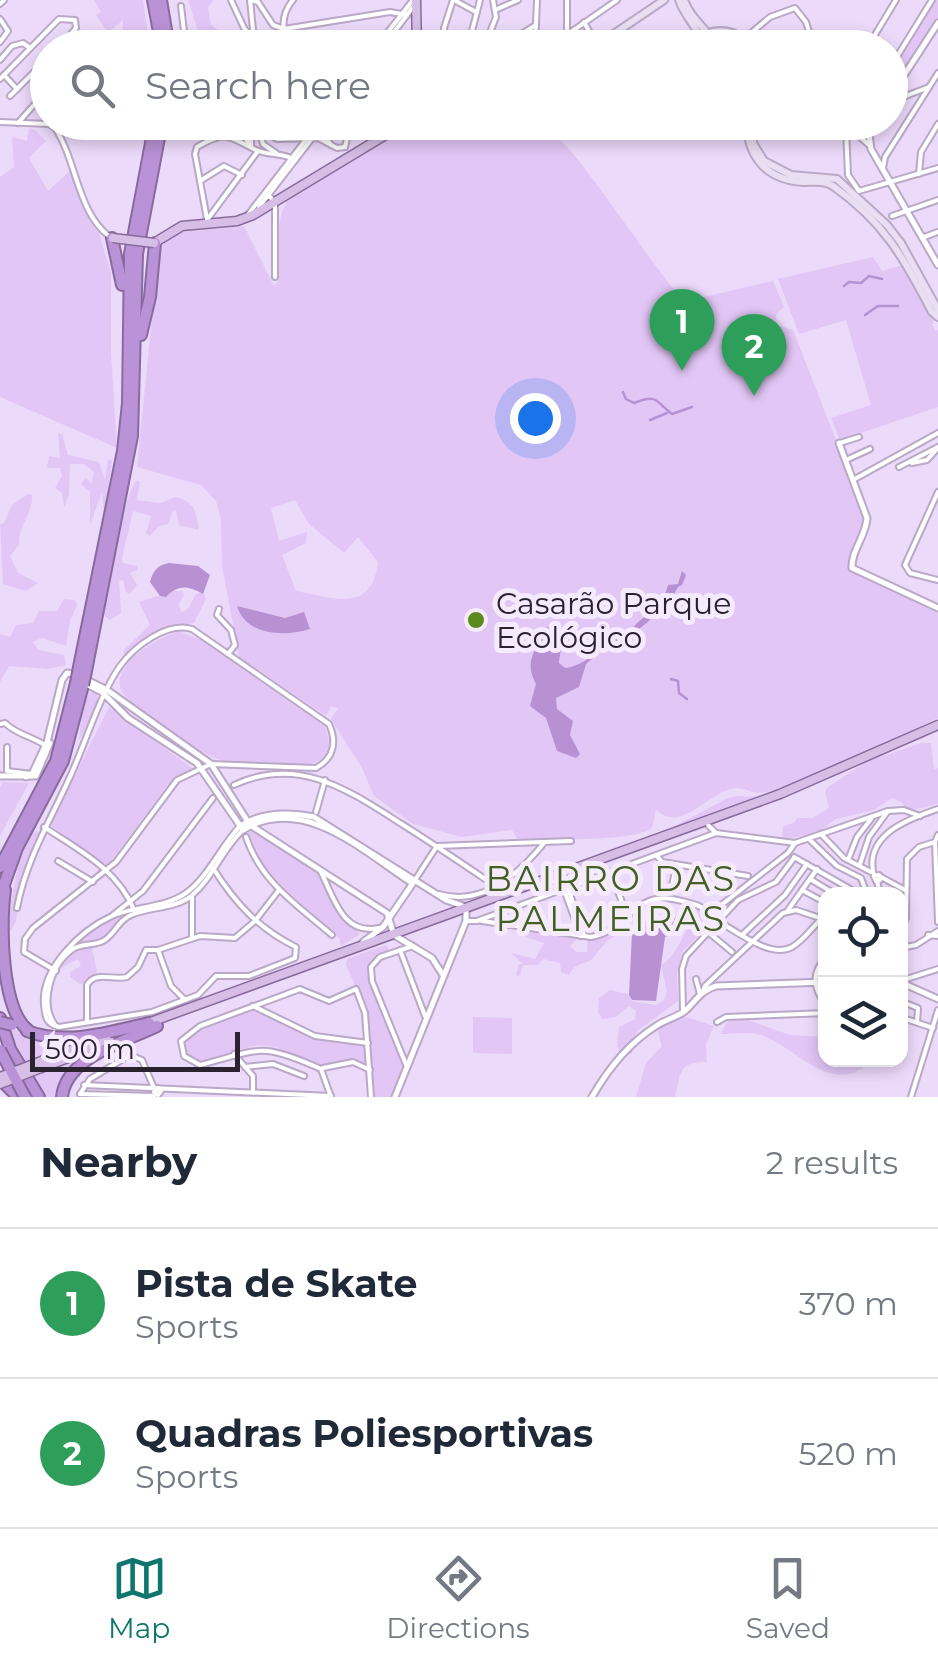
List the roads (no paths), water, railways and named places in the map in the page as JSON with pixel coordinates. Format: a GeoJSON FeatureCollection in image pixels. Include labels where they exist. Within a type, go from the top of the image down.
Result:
{"type":"FeatureCollection","features":[{"type":"Feature","properties":{"kind":"highway"},"geometry":{"type":"LineString","coordinates":[[153,0],[161,30]]}},
{"type":"Feature","properties":{"kind":"highway"},"geometry":{"type":"LineString","coordinates":[[162,0],[164,30]]}},
{"type":"Feature","properties":{"kind":"highway"},"geometry":{"type":"LineString","coordinates":[[127,368],[130,254],[151,140]]}},
{"type":"Feature","properties":{"kind":"highway"},"geometry":{"type":"LineString","coordinates":[[131,404],[137,254],[159,140]]}},
{"type":"Feature","properties":{"kind":"highway"},"geometry":{"type":"LineString","coordinates":[[113,238],[114,257],[122,279],[131,404]]}},
{"type":"Feature","properties":{"kind":"highway"},"geometry":{"type":"LineString","coordinates":[[0,867],[42,788],[64,736],[128,435],[155,243]]}},
{"type":"Feature","properties":{"kind":"highway"},"geometry":{"type":"LineString","coordinates":[[0,896],[9,865],[67,751],[76,676]]}},
{"type":"Feature","properties":{"kind":"highway"},"geometry":{"type":"LineString","coordinates":[[0,856],[42,788]]}},
{"type":"Feature","properties":{"kind":"highway"},"geometry":{"type":"LineString","coordinates":[[24,835],[6,887],[2,924],[13,1012],[29,1032]]}},
{"type":"Feature","properties":{"kind":"highway"},"geometry":{"type":"LineString","coordinates":[[0,1020],[49,1038],[153,1025]]}},
{"type":"Feature","properties":{"kind":"highway"},"geometry":{"type":"LineString","coordinates":[[0,1020],[36,1097]]}},
{"type":"Feature","properties":{"kind":"highway"},"geometry":{"type":"LineString","coordinates":[[62,1097],[66,1080],[78,1067],[153,1025]]}},
{"type":"Feature","properties":{"kind":"highway"},"geometry":{"type":"LineString","coordinates":[[0,1050],[19,1097]]}},
{"type":"Feature","properties":{"kind":"highway"},"geometry":{"type":"LineString","coordinates":[[0,1060],[36,1097]]}},
{"type":"Feature","properties":{"kind":"highway"},"geometry":{"type":"LineString","coordinates":[[0,1080],[19,1097]]}},
{"type":"Feature","properties":{"kind":"main road"},"geometry":{"type":"LineString","coordinates":[[619,30],[664,0]]}},
{"type":"Feature","properties":{"kind":"main road"},"geometry":{"type":"LineString","coordinates":[[682,0],[706,30]]}},
{"type":"Feature","properties":{"kind":"main road"},"geometry":{"type":"LineString","coordinates":[[682,0],[684,14],[697,30]]}},
{"type":"Feature","properties":{"kind":"main road"},"geometry":{"type":"LineString","coordinates":[[413,30],[409,13],[416,1]]}},
{"type":"Feature","properties":{"kind":"main road"},"geometry":{"type":"LineString","coordinates":[[113,238],[155,243],[176,228],[249,216],[270,197],[342,160],[345,150],[367,140]]}},
{"type":"Feature","properties":{"kind":"main road"},"geometry":{"type":"LineString","coordinates":[[753,140],[764,162],[791,175],[836,180],[887,225],[902,243],[937,313]]}},
{"type":"Feature","properties":{"kind":"main road"},"geometry":{"type":"LineString","coordinates":[[465,912],[852,770],[938,726]]}},
{"type":"Feature","properties":{"kind":"main road"},"geometry":{"type":"LineString","coordinates":[[153,1025],[554,881],[780,794],[938,726]]}},
{"type":"Feature","properties":{"kind":"main road"},"geometry":{"type":"LineString","coordinates":[[0,1080],[396,936]]}},
{"type":"Feature","properties":{"kind":"street"},"geometry":{"type":"LineString","coordinates":[[231,0],[246,30]]}},
{"type":"Feature","properties":{"kind":"street"},"geometry":{"type":"LineString","coordinates":[[253,30],[250,0],[258,1],[270,22],[284,28],[390,12],[409,13]]}},
{"type":"Feature","properties":{"kind":"street"},"geometry":{"type":"LineString","coordinates":[[284,28],[284,14],[293,0]]}},
{"type":"Feature","properties":{"kind":"street"},"geometry":{"type":"LineString","coordinates":[[446,30],[454,0],[477,13]]}},
{"type":"Feature","properties":{"kind":"street"},"geometry":{"type":"LineString","coordinates":[[471,30],[480,0]]}},
{"type":"Feature","properties":{"kind":"street"},"geometry":{"type":"LineString","coordinates":[[493,0],[493,30]]}},
{"type":"Feature","properties":{"kind":"street"},"geometry":{"type":"LineString","coordinates":[[494,10],[518,0]]}},
{"type":"Feature","properties":{"kind":"street"},"geometry":{"type":"LineString","coordinates":[[536,30],[537,0]]}},
{"type":"Feature","properties":{"kind":"street"},"geometry":{"type":"LineString","coordinates":[[567,30],[568,0]]}},
{"type":"Feature","properties":{"kind":"street"},"geometry":{"type":"LineString","coordinates":[[573,30],[617,0]]}},
{"type":"Feature","properties":{"kind":"street"},"geometry":{"type":"LineString","coordinates":[[878,30],[896,0]]}},
{"type":"Feature","properties":{"kind":"street"},"geometry":{"type":"LineString","coordinates":[[908,39],[932,0]]}},
{"type":"Feature","properties":{"kind":"street"},"geometry":{"type":"LineString","coordinates":[[394,30],[416,1]]}},
{"type":"Feature","properties":{"kind":"street"},"geometry":{"type":"LineString","coordinates":[[181,6],[184,30]]}},
{"type":"Feature","properties":{"kind":"street"},"geometry":{"type":"LineString","coordinates":[[754,30],[765,20],[794,8],[799,10],[808,30]]}},
{"type":"Feature","properties":{"kind":"street"},"geometry":{"type":"LineString","coordinates":[[390,12],[397,20]]}},
{"type":"Feature","properties":{"kind":"street"},"geometry":{"type":"LineString","coordinates":[[390,30],[409,13]]}},
{"type":"Feature","properties":{"kind":"street"},"geometry":{"type":"LineString","coordinates":[[0,18],[8,29],[2,40],[12,46]]}},
{"type":"Feature","properties":{"kind":"street"},"geometry":{"type":"LineString","coordinates":[[48,30],[60,19],[75,20],[74,30]]}},
{"type":"Feature","properties":{"kind":"street"},"geometry":{"type":"LineString","coordinates":[[584,22],[588,30]]}},
{"type":"Feature","properties":{"kind":"street"},"geometry":{"type":"LineString","coordinates":[[908,70],[938,23]]}},
{"type":"Feature","properties":{"kind":"street"},"geometry":{"type":"LineString","coordinates":[[528,30],[536,25]]}},
{"type":"Feature","properties":{"kind":"street"},"geometry":{"type":"LineString","coordinates":[[0,60],[12,46],[23,43],[29,48],[2,77],[17,89]]}},
{"type":"Feature","properties":{"kind":"street"},"geometry":{"type":"LineString","coordinates":[[908,120],[938,73]]}},
{"type":"Feature","properties":{"kind":"street"},"geometry":{"type":"LineString","coordinates":[[10,96],[30,76]]}},
{"type":"Feature","properties":{"kind":"street"},"geometry":{"type":"LineString","coordinates":[[908,94],[929,87]]}},
{"type":"Feature","properties":{"kind":"street"},"geometry":{"type":"LineString","coordinates":[[18,123],[30,109]]}},
{"type":"Feature","properties":{"kind":"street"},"geometry":{"type":"LineString","coordinates":[[0,122],[30,123]]}},
{"type":"Feature","properties":{"kind":"street"},"geometry":{"type":"LineString","coordinates":[[919,174],[919,157],[937,128]]}},
{"type":"Feature","properties":{"kind":"street"},"geometry":{"type":"LineString","coordinates":[[60,140],[88,208],[100,228],[113,238]]}},
{"type":"Feature","properties":{"kind":"street"},"geometry":{"type":"LineString","coordinates":[[206,222],[194,154],[197,147],[210,140]]}},
{"type":"Feature","properties":{"kind":"street"},"geometry":{"type":"LineString","coordinates":[[240,140],[258,152],[276,153]]}},
{"type":"Feature","properties":{"kind":"street"},"geometry":{"type":"LineString","coordinates":[[248,140],[250,146]]}},
{"type":"Feature","properties":{"kind":"street"},"geometry":{"type":"LineString","coordinates":[[250,146],[251,140]]}},
{"type":"Feature","properties":{"kind":"street"},"geometry":{"type":"LineString","coordinates":[[261,140],[276,153],[293,159]]}},
{"type":"Feature","properties":{"kind":"street"},"geometry":{"type":"LineString","coordinates":[[249,216],[270,197],[308,140]]}},
{"type":"Feature","properties":{"kind":"street"},"geometry":{"type":"LineString","coordinates":[[318,140],[345,150],[347,140]]}},
{"type":"Feature","properties":{"kind":"street"},"geometry":{"type":"LineString","coordinates":[[327,140],[331,145]]}},
{"type":"Feature","properties":{"kind":"street"},"geometry":{"type":"LineString","coordinates":[[847,140],[850,181],[862,192],[938,168]]}},
{"type":"Feature","properties":{"kind":"street"},"geometry":{"type":"LineString","coordinates":[[863,140],[938,265]]}},
{"type":"Feature","properties":{"kind":"street"},"geometry":{"type":"LineString","coordinates":[[869,140],[869,145]]}},
{"type":"Feature","properties":{"kind":"street"},"geometry":{"type":"LineString","coordinates":[[878,162],[896,140]]}},
{"type":"Feature","properties":{"kind":"street"},"geometry":{"type":"LineString","coordinates":[[206,222],[258,152]]}},
{"type":"Feature","properties":{"kind":"street"},"geometry":{"type":"LineString","coordinates":[[883,171],[885,157]]}},
{"type":"Feature","properties":{"kind":"street"},"geometry":{"type":"LineString","coordinates":[[200,181],[224,166],[242,175]]}},
{"type":"Feature","properties":{"kind":"street"},"geometry":{"type":"LineString","coordinates":[[270,197],[275,277]]}},
{"type":"Feature","properties":{"kind":"street"},"geometry":{"type":"LineString","coordinates":[[892,216],[938,200]]}},
{"type":"Feature","properties":{"kind":"street"},"geometry":{"type":"LineString","coordinates":[[205,205],[216,208]]}},
{"type":"Feature","properties":{"kind":"street"},"geometry":{"type":"LineString","coordinates":[[922,238],[938,232]]}},
{"type":"Feature","properties":{"kind":"street"},"geometry":{"type":"LineString","coordinates":[[853,480],[938,433]]}},
{"type":"Feature","properties":{"kind":"street"},"geometry":{"type":"LineString","coordinates":[[859,437],[839,442],[867,518],[852,568],[938,608]]}},
{"type":"Feature","properties":{"kind":"street"},"geometry":{"type":"LineString","coordinates":[[900,468],[938,448]]}},
{"type":"Feature","properties":{"kind":"street"},"geometry":{"type":"LineString","coordinates":[[846,460],[870,449]]}},
{"type":"Feature","properties":{"kind":"street"},"geometry":{"type":"LineString","coordinates":[[938,492],[905,567],[910,574],[938,580]]}},
{"type":"Feature","properties":{"kind":"street"},"geometry":{"type":"LineString","coordinates":[[219,609],[217,616],[232,630],[235,645],[228,654]]}},
{"type":"Feature","properties":{"kind":"street"},"geometry":{"type":"LineString","coordinates":[[17,908],[27,868],[44,827],[107,693],[128,657],[147,642],[178,626],[192,629],[326,722],[334,743],[327,760],[316,768],[211,764],[169,787],[108,870],[33,928],[26,939],[24,952],[54,970]]}},
{"type":"Feature","properties":{"kind":"street"},"geometry":{"type":"LineString","coordinates":[[76,676],[98,684],[142,727],[201,768],[243,831],[256,865],[332,935]]}},
{"type":"Feature","properties":{"kind":"street"},"geometry":{"type":"LineString","coordinates":[[76,676],[211,764],[231,787],[249,823],[328,879],[391,916],[396,936],[439,965],[443,976]]}},
{"type":"Feature","properties":{"kind":"street"},"geometry":{"type":"LineString","coordinates":[[0,776],[36,776],[60,693],[76,676]]}},
{"type":"Feature","properties":{"kind":"street"},"geometry":{"type":"LineString","coordinates":[[142,727],[147,720]]}},
{"type":"Feature","properties":{"kind":"street"},"geometry":{"type":"LineString","coordinates":[[0,724],[47,746]]}},
{"type":"Feature","properties":{"kind":"street"},"geometry":{"type":"LineString","coordinates":[[6,747],[7,771],[29,776]]}},
{"type":"Feature","properties":{"kind":"street"},"geometry":{"type":"LineString","coordinates":[[220,794],[272,775],[326,780],[345,788],[486,878]]}},
{"type":"Feature","properties":{"kind":"street"},"geometry":{"type":"LineString","coordinates":[[316,812],[326,780]]}},
{"type":"Feature","properties":{"kind":"street"},"geometry":{"type":"LineString","coordinates":[[59,1027],[50,1015],[48,990],[63,953],[131,902],[213,798]]}},
{"type":"Feature","properties":{"kind":"street"},"geometry":{"type":"LineString","coordinates":[[110,917],[192,892],[249,823],[276,819],[313,821],[414,882],[452,900],[471,923],[716,833],[795,843],[874,815],[904,810],[920,816]]}},
{"type":"Feature","properties":{"kind":"street"},"geometry":{"type":"LineString","coordinates":[[879,887],[876,850],[886,833],[938,810]]}},
{"type":"Feature","properties":{"kind":"street"},"geometry":{"type":"LineString","coordinates":[[859,866],[869,837],[888,812]]}},
{"type":"Feature","properties":{"kind":"street"},"geometry":{"type":"LineString","coordinates":[[848,860],[857,837],[874,815]]}},
{"type":"Feature","properties":{"kind":"street"},"geometry":{"type":"LineString","coordinates":[[708,825],[716,833]]}},
{"type":"Feature","properties":{"kind":"street"},"geometry":{"type":"LineString","coordinates":[[44,827],[108,870],[130,897],[135,912]]}},
{"type":"Feature","properties":{"kind":"street"},"geometry":{"type":"LineString","coordinates":[[192,938],[192,892],[243,831]]}},
{"type":"Feature","properties":{"kind":"street"},"geometry":{"type":"LineString","coordinates":[[820,834],[848,860],[899,887]]}},
{"type":"Feature","properties":{"kind":"street"},"geometry":{"type":"LineString","coordinates":[[908,947],[928,935],[938,918],[938,835]]}},
{"type":"Feature","properties":{"kind":"street"},"geometry":{"type":"LineString","coordinates":[[810,838],[837,866],[861,878],[864,887]]}},
{"type":"Feature","properties":{"kind":"street"},"geometry":{"type":"LineString","coordinates":[[437,846],[571,841]]}},
{"type":"Feature","properties":{"kind":"street"},"geometry":{"type":"LineString","coordinates":[[905,887],[907,859],[919,848],[935,842]]}},
{"type":"Feature","properties":{"kind":"street"},"geometry":{"type":"LineString","coordinates":[[452,900],[509,880],[544,843]]}},
{"type":"Feature","properties":{"kind":"street"},"geometry":{"type":"LineString","coordinates":[[683,1012],[684,962],[712,917],[795,843]]}},
{"type":"Feature","properties":{"kind":"street"},"geometry":{"type":"LineString","coordinates":[[344,954],[383,927],[437,846]]}},
{"type":"Feature","properties":{"kind":"street"},"geometry":{"type":"LineString","coordinates":[[788,853],[847,887]]}},
{"type":"Feature","properties":{"kind":"street"},"geometry":{"type":"LineString","coordinates":[[657,855],[662,862],[748,876]]}},
{"type":"Feature","properties":{"kind":"street"},"geometry":{"type":"LineString","coordinates":[[712,917],[776,882],[794,858]]}},
{"type":"Feature","properties":{"kind":"street"},"geometry":{"type":"LineString","coordinates":[[58,861],[93,882]]}},
{"type":"Feature","properties":{"kind":"street"},"geometry":{"type":"LineString","coordinates":[[671,892],[676,864]]}},
{"type":"Feature","properties":{"kind":"street"},"geometry":{"type":"LineString","coordinates":[[742,935],[785,895],[807,864]]}},
{"type":"Feature","properties":{"kind":"street"},"geometry":{"type":"LineString","coordinates":[[135,912],[122,920],[106,940],[72,950],[54,970],[44,1004],[48,1022],[59,1027],[144,1014],[198,995],[216,976],[249,976],[297,956],[296,947],[254,920],[232,898],[213,868]]}},
{"type":"Feature","properties":{"kind":"street"},"geometry":{"type":"LineString","coordinates":[[592,1097],[605,1073],[628,1049],[683,1012],[714,977],[787,911],[817,869]]}},
{"type":"Feature","properties":{"kind":"street"},"geometry":{"type":"LineString","coordinates":[[610,872],[623,905]]}},
{"type":"Feature","properties":{"kind":"street"},"geometry":{"type":"LineString","coordinates":[[571,873],[566,888],[582,936]]}},
{"type":"Feature","properties":{"kind":"street"},"geometry":{"type":"LineString","coordinates":[[328,879],[346,921],[362,930],[367,940]]}},
{"type":"Feature","properties":{"kind":"street"},"geometry":{"type":"LineString","coordinates":[[810,879],[823,887]]}},
{"type":"Feature","properties":{"kind":"street"},"geometry":{"type":"LineString","coordinates":[[554,881],[566,888]]}},
{"type":"Feature","properties":{"kind":"street"},"geometry":{"type":"LineString","coordinates":[[88,1022],[90,980],[100,976],[127,977],[138,967],[146,950],[158,950],[192,938],[234,938],[279,890]]}},
{"type":"Feature","properties":{"kind":"street"},"geometry":{"type":"LineString","coordinates":[[802,890],[818,899]]}},
{"type":"Feature","properties":{"kind":"street"},"geometry":{"type":"LineString","coordinates":[[461,933],[476,923],[494,922],[599,936],[626,914],[658,897],[712,917],[777,950],[789,949],[818,924]]}},
{"type":"Feature","properties":{"kind":"street"},"geometry":{"type":"LineString","coordinates":[[712,917],[720,906]]}},
{"type":"Feature","properties":{"kind":"street"},"geometry":{"type":"LineString","coordinates":[[787,911],[802,911],[818,918]]}},
{"type":"Feature","properties":{"kind":"street"},"geometry":{"type":"LineString","coordinates":[[395,1097],[461,933],[465,912]]}},
{"type":"Feature","properties":{"kind":"street"},"geometry":{"type":"LineString","coordinates":[[494,922],[500,912]]}},
{"type":"Feature","properties":{"kind":"street"},"geometry":{"type":"LineString","coordinates":[[712,917],[732,952]]}},
{"type":"Feature","properties":{"kind":"street"},"geometry":{"type":"LineString","coordinates":[[362,930],[383,927]]}},
{"type":"Feature","properties":{"kind":"street"},"geometry":{"type":"LineString","coordinates":[[928,935],[938,934]]}},
{"type":"Feature","properties":{"kind":"street"},"geometry":{"type":"LineString","coordinates":[[406,1067],[371,974],[374,962],[413,944]]}},
{"type":"Feature","properties":{"kind":"street"},"geometry":{"type":"LineString","coordinates":[[158,950],[174,990],[185,1000]]}},
{"type":"Feature","properties":{"kind":"street"},"geometry":{"type":"LineString","coordinates":[[400,950],[426,1018]]}},
{"type":"Feature","properties":{"kind":"street"},"geometry":{"type":"LineString","coordinates":[[439,965],[449,963]]}},
{"type":"Feature","properties":{"kind":"street"},"geometry":{"type":"LineString","coordinates":[[818,966],[818,988]]}},
{"type":"Feature","properties":{"kind":"street"},"geometry":{"type":"LineString","coordinates":[[910,982],[938,968]]}},
{"type":"Feature","properties":{"kind":"street"},"geometry":{"type":"LineString","coordinates":[[714,977],[716,986]]}},
{"type":"Feature","properties":{"kind":"street"},"geometry":{"type":"LineString","coordinates":[[696,979],[699,995]]}},
{"type":"Feature","properties":{"kind":"street"},"geometry":{"type":"LineString","coordinates":[[682,995],[699,995],[716,986],[815,982]]}},
{"type":"Feature","properties":{"kind":"street"},"geometry":{"type":"LineString","coordinates":[[910,982],[938,998]]}},
{"type":"Feature","properties":{"kind":"street"},"geometry":{"type":"LineString","coordinates":[[370,1070],[354,1062],[321,1068],[260,1048],[193,1064],[184,1056],[182,1041],[200,1026],[300,989],[329,1000],[356,988],[365,1013],[368,1043],[370,1070],[372,1097]]}},
{"type":"Feature","properties":{"kind":"street"},"geometry":{"type":"LineString","coordinates":[[908,1004],[918,1008],[917,1022]]}},
{"type":"Feature","properties":{"kind":"street"},"geometry":{"type":"LineString","coordinates":[[253,1006],[315,1036],[368,1043]]}},
{"type":"Feature","properties":{"kind":"street"},"geometry":{"type":"LineString","coordinates":[[911,1097],[938,1010]]}},
{"type":"Feature","properties":{"kind":"street"},"geometry":{"type":"LineString","coordinates":[[718,1022],[726,1017],[818,1013]]}},
{"type":"Feature","properties":{"kind":"street"},"geometry":{"type":"LineString","coordinates":[[908,1019],[933,1028]]}},
{"type":"Feature","properties":{"kind":"street"},"geometry":{"type":"LineString","coordinates":[[234,1054],[252,1076],[253,1091]]}},
{"type":"Feature","properties":{"kind":"street"},"geometry":{"type":"LineString","coordinates":[[157,1094],[142,1060],[135,1056],[113,1065],[84,1085],[81,1095],[157,1094],[253,1091],[331,1096],[321,1068]]}},
{"type":"Feature","properties":{"kind":"street"},"geometry":{"type":"LineString","coordinates":[[245,1066],[273,1064],[304,1076]]}},
{"type":"Feature","properties":{"kind":"street"},"geometry":{"type":"LineString","coordinates":[[84,1085],[157,1094]]}},
{"type":"Feature","properties":{"kind":"waterway"},"geometry":{"type":"LineString","coordinates":[[844,286],[849,282],[861,283],[869,276],[882,279]]}},
{"type":"Feature","properties":{"kind":"waterway"},"geometry":{"type":"LineString","coordinates":[[865,315],[878,306],[898,306]]}},
{"type":"Feature","properties":{"kind":"waterway"},"geometry":{"type":"LineString","coordinates":[[623,392],[634,403],[656,400],[672,414],[692,407]]}},
{"type":"Feature","properties":{"kind":"waterway"},"geometry":{"type":"LineString","coordinates":[[650,420],[667,413]]}},
{"type":"Feature","properties":{"kind":"waterway"},"geometry":{"type":"LineString","coordinates":[[671,679],[678,681],[679,693],[687,699]]}},
{"type":"Feature","properties":{"kind":"place","name":"Pista de Skate"},"geometry":{"type":"Point","coordinates":[682,371]}},
{"type":"Feature","properties":{"kind":"place","name":"Quadras Poliesportivas"},"geometry":{"type":"Point","coordinates":[754,396]}},
{"type":"Feature","properties":{"kind":"place","name":"Casarão Parque Ecológico"},"geometry":{"type":"Point","coordinates":[476,620]}},
{"type":"Feature","properties":{"kind":"district","name":"BAIRRO DAS PALMEIRAS"},"geometry":{"type":"Point","coordinates":[611,898]}}]}
